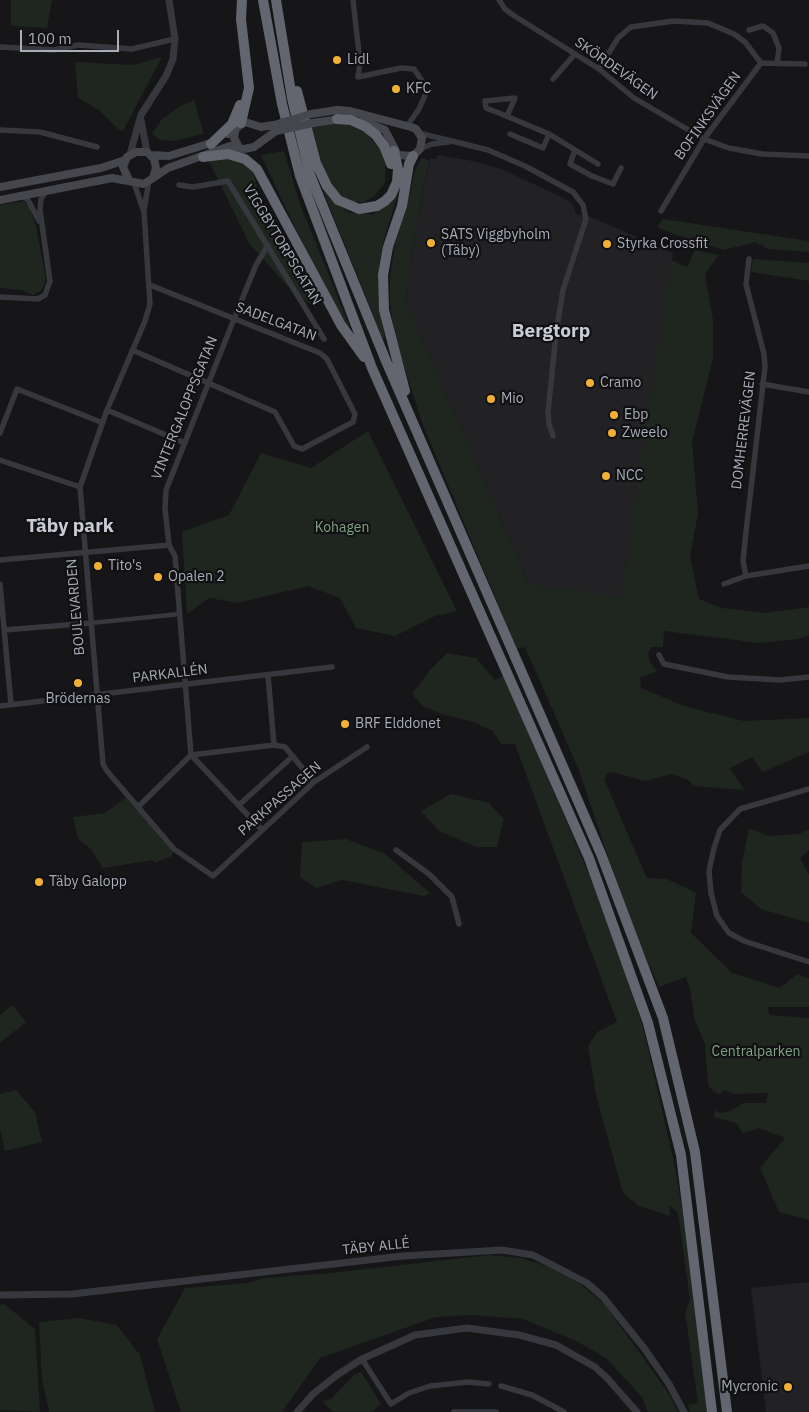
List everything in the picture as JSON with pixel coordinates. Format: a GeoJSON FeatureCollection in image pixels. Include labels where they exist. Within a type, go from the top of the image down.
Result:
{"type":"FeatureCollection","features":[{"type":"Feature","properties":{"kind":"highway"},"geometry":{"type":"LineString","coordinates":[[239,125],[249,88],[241,19],[242,0]]}},
{"type":"Feature","properties":{"kind":"highway"},"geometry":{"type":"LineString","coordinates":[[263,0],[282,104],[300,176],[372,368],[590,858],[648,1024],[681,1155],[712,1412]]}},
{"type":"Feature","properties":{"kind":"highway"},"geometry":{"type":"LineString","coordinates":[[276,0],[292,98],[310,175],[459,529],[601,854],[662,1018],[696,1152],[727,1412]]}},
{"type":"Feature","properties":{"kind":"highway"},"geometry":{"type":"LineString","coordinates":[[280,30],[316,163],[327,186],[338,200],[348,206],[366,208],[377,206],[392,195],[397,182],[398,169],[393,147]]}},
{"type":"Feature","properties":{"kind":"highway"},"geometry":{"type":"LineString","coordinates":[[211,144],[232,124],[240,106],[248,74]]}},
{"type":"Feature","properties":{"kind":"highway"},"geometry":{"type":"LineString","coordinates":[[337,119],[351,120],[366,127],[376,135],[389,156],[392,170],[390,186],[378,203],[366,208]]}},
{"type":"Feature","properties":{"kind":"highway"},"geometry":{"type":"LineString","coordinates":[[242,148],[260,166],[285,222]]}},
{"type":"Feature","properties":{"kind":"highway"},"geometry":{"type":"LineString","coordinates":[[417,153],[409,164],[402,206],[388,247],[383,275],[384,310],[406,393],[459,529]]}},
{"type":"Feature","properties":{"kind":"highway"},"geometry":{"type":"LineString","coordinates":[[203,157],[228,154],[245,159],[257,169],[341,325],[372,368]]}},
{"type":"Feature","properties":{"kind":"main road"},"geometry":{"type":"LineString","coordinates":[[0,187],[101,168],[136,152],[169,156],[211,144],[245,122],[275,128],[337,110],[350,111],[407,126],[420,133],[422,138],[417,153],[403,157],[393,147],[389,133],[380,127],[356,119],[312,118]]}},
{"type":"Feature","properties":{"kind":"main road"},"geometry":{"type":"LineString","coordinates":[[239,125],[234,138],[242,148]]}},
{"type":"Feature","properties":{"kind":"main road"},"geometry":{"type":"LineString","coordinates":[[393,147],[396,130],[407,126]]}},
{"type":"Feature","properties":{"kind":"main road"},"geometry":{"type":"LineString","coordinates":[[0,200],[112,178],[144,184],[168,168],[230,146],[254,147],[275,128]]}},
{"type":"Feature","properties":{"kind":"main road"},"geometry":{"type":"LineString","coordinates":[[149,154],[156,168],[151,180]]}},
{"type":"Feature","properties":{"kind":"main road"},"geometry":{"type":"LineString","coordinates":[[128,157],[124,172],[132,182]]}},
{"type":"Feature","properties":{"kind":"street"},"geometry":{"type":"LineString","coordinates":[[128,157],[141,115],[166,76],[173,59],[175,39],[169,0]]}},
{"type":"Feature","properties":{"kind":"street"},"geometry":{"type":"LineString","coordinates":[[353,0],[360,62],[358,77],[401,68],[414,69],[422,81],[426,93],[419,109],[407,126]]}},
{"type":"Feature","properties":{"kind":"street","name":"SKÖRDEVÄGEN"},"geometry":{"type":"LineString","coordinates":[[499,0],[505,9],[513,15],[599,69],[634,98],[704,139],[728,147],[762,154],[809,156]]}},
{"type":"Feature","properties":{"kind":"street"},"geometry":{"type":"LineString","coordinates":[[599,69],[618,38],[631,27],[683,20],[708,23],[734,34],[745,42],[761,63],[805,64]]}},
{"type":"Feature","properties":{"kind":"street"},"geometry":{"type":"LineString","coordinates":[[749,30],[763,26],[773,34],[779,48],[777,64]]}},
{"type":"Feature","properties":{"kind":"street"},"geometry":{"type":"LineString","coordinates":[[0,47],[54,50],[78,45],[132,50],[170,40]]}},
{"type":"Feature","properties":{"kind":"street"},"geometry":{"type":"LineString","coordinates":[[553,80],[575,54]]}},
{"type":"Feature","properties":{"kind":"street","name":"BOFINKSVÄGEN"},"geometry":{"type":"LineString","coordinates":[[661,211],[704,139],[761,63]]}},
{"type":"Feature","properties":{"kind":"street"},"geometry":{"type":"LineString","coordinates":[[506,116],[515,98],[485,101],[486,108],[549,134],[598,164]]}},
{"type":"Feature","properties":{"kind":"street"},"geometry":{"type":"LineString","coordinates":[[141,115],[141,129],[149,154]]}},
{"type":"Feature","properties":{"kind":"street"},"geometry":{"type":"LineString","coordinates":[[0,130],[40,132],[96,147]]}},
{"type":"Feature","properties":{"kind":"street"},"geometry":{"type":"LineString","coordinates":[[420,133],[488,150],[525,166],[573,192],[583,205],[586,219],[563,290],[555,341],[548,412],[553,436]]}},
{"type":"Feature","properties":{"kind":"street"},"geometry":{"type":"LineString","coordinates":[[510,134],[543,148],[549,134]]}},
{"type":"Feature","properties":{"kind":"street"},"geometry":{"type":"LineString","coordinates":[[417,153],[432,144],[456,142]]}},
{"type":"Feature","properties":{"kind":"street"},"geometry":{"type":"LineString","coordinates":[[575,150],[570,164],[592,176],[613,184],[621,168]]}},
{"type":"Feature","properties":{"kind":"street","name":"BOULEVARDEN"},"geometry":{"type":"LineString","coordinates":[[144,212],[151,180]]}},
{"type":"Feature","properties":{"kind":"street","name":"VIGGBYTORPSGATAN"},"geometry":{"type":"LineString","coordinates":[[179,185],[192,187],[228,181],[324,338]]}},
{"type":"Feature","properties":{"kind":"street","name":"BOULEVARDEN"},"geometry":{"type":"LineString","coordinates":[[132,182],[138,190],[144,212],[150,304],[107,410],[80,487],[84,554],[103,764],[174,849],[213,876]]}},
{"type":"Feature","properties":{"kind":"street"},"geometry":{"type":"LineString","coordinates":[[0,297],[38,300],[46,295],[50,281],[41,226],[41,199],[48,190]]}},
{"type":"Feature","properties":{"kind":"street"},"geometry":{"type":"LineString","coordinates":[[19,195],[28,200],[41,226]]}},
{"type":"Feature","properties":{"kind":"street","name":"VINTERGALOPPSGATAN"},"geometry":{"type":"LineString","coordinates":[[191,755],[175,556],[169,545],[165,509],[166,490],[256,266],[268,245]]}},
{"type":"Feature","properties":{"kind":"street","name":"DOMHERREVÄGEN"},"geometry":{"type":"LineString","coordinates":[[746,576],[743,561],[764,354],[746,284],[749,259]]}},
{"type":"Feature","properties":{"kind":"street","name":"SADELGATAN"},"geometry":{"type":"LineString","coordinates":[[150,285],[320,353],[327,359],[355,414],[353,422],[302,449],[294,446],[275,412],[208,383]]}},
{"type":"Feature","properties":{"kind":"street"},"geometry":{"type":"LineString","coordinates":[[132,350],[208,383]]}},
{"type":"Feature","properties":{"kind":"street"},"geometry":{"type":"LineString","coordinates":[[762,384],[809,392]]}},
{"type":"Feature","properties":{"kind":"street"},"geometry":{"type":"LineString","coordinates":[[0,432],[17,389],[103,423]]}},
{"type":"Feature","properties":{"kind":"street"},"geometry":{"type":"LineString","coordinates":[[107,410],[185,443]]}},
{"type":"Feature","properties":{"kind":"street"},"geometry":{"type":"LineString","coordinates":[[0,460],[80,487]]}},
{"type":"Feature","properties":{"kind":"street"},"geometry":{"type":"LineString","coordinates":[[0,560],[169,545]]}},
{"type":"Feature","properties":{"kind":"street"},"geometry":{"type":"LineString","coordinates":[[724,584],[746,576],[809,566]]}},
{"type":"Feature","properties":{"kind":"street"},"geometry":{"type":"LineString","coordinates":[[0,584],[10,704]]}},
{"type":"Feature","properties":{"kind":"street"},"geometry":{"type":"LineString","coordinates":[[4,630],[180,614]]}},
{"type":"Feature","properties":{"kind":"street"},"geometry":{"type":"LineString","coordinates":[[659,655],[664,664],[728,677],[780,680],[809,677]]}},
{"type":"Feature","properties":{"kind":"street","name":"PARKALLÉN"},"geometry":{"type":"LineString","coordinates":[[0,706],[332,667]]}},
{"type":"Feature","properties":{"kind":"street"},"geometry":{"type":"LineString","coordinates":[[268,675],[274,745]]}},
{"type":"Feature","properties":{"kind":"street"},"geometry":{"type":"LineString","coordinates":[[139,806],[191,755],[274,745],[284,747],[314,782]]}},
{"type":"Feature","properties":{"kind":"street","name":"PARKPASSAGEN"},"geometry":{"type":"LineString","coordinates":[[213,876],[314,782],[367,746]]}},
{"type":"Feature","properties":{"kind":"street"},"geometry":{"type":"LineString","coordinates":[[191,755],[262,830]]}},
{"type":"Feature","properties":{"kind":"street"},"geometry":{"type":"LineString","coordinates":[[239,805],[293,756]]}},
{"type":"Feature","properties":{"kind":"street"},"geometry":{"type":"LineString","coordinates":[[809,789],[740,809],[720,830],[709,871],[711,893],[717,916],[728,933],[744,941],[809,962]]}},
{"type":"Feature","properties":{"kind":"street"},"geometry":{"type":"LineString","coordinates":[[396,850],[429,874],[452,897],[459,924]]}},
{"type":"Feature","properties":{"kind":"street","name":"TÄBY ALLÉ"},"geometry":{"type":"LineString","coordinates":[[0,1294],[72,1294],[403,1256],[502,1250],[533,1255],[588,1283],[603,1297],[644,1348],[669,1384],[684,1412]]}},
{"type":"Feature","properties":{"kind":"street"},"geometry":{"type":"LineString","coordinates":[[297,1412],[313,1394],[336,1375],[362,1359],[398,1342],[432,1332],[467,1328],[519,1335],[556,1345],[594,1367],[607,1378],[637,1412]]}},
{"type":"Feature","properties":{"kind":"street"},"geometry":{"type":"LineString","coordinates":[[362,1359],[391,1404],[409,1393],[430,1386],[469,1382],[488,1384]]}},
{"type":"Feature","properties":{"kind":"street"},"geometry":{"type":"LineString","coordinates":[[501,1386],[532,1395],[564,1412]]}},
{"type":"Feature","properties":{"kind":"street"},"geometry":{"type":"LineString","coordinates":[[454,1412],[496,1412]]}},
{"type":"Feature","properties":{"kind":"shaded area"},"geometry":{"type":"Polygon","coordinates":[[[437,155],[473,161],[501,169],[566,199],[573,205],[576,214],[593,218],[673,253],[621,598],[529,584],[406,302],[414,238],[430,158],[436,159],[437,155]]]}},
{"type":"Feature","properties":{"kind":"shaded area"},"geometry":{"type":"Polygon","coordinates":[[[809,1282],[809,1412],[766,1412],[751,1288],[809,1282]]]}},
{"type":"Feature","properties":{"kind":"green space"},"geometry":{"type":"Polygon","coordinates":[[[11,0],[52,0],[47,28],[11,26],[11,0]]]}},
{"type":"Feature","properties":{"kind":"green space"},"geometry":{"type":"Polygon","coordinates":[[[162,57],[123,131],[118,129],[99,110],[78,98],[75,62],[133,65],[162,57]]]}},
{"type":"Feature","properties":{"kind":"green space"},"geometry":{"type":"Polygon","coordinates":[[[194,100],[204,134],[173,141],[160,140],[152,134],[162,119],[180,106],[194,100]]]}},
{"type":"Feature","properties":{"kind":"green space"},"geometry":{"type":"Polygon","coordinates":[[[331,122],[347,124],[366,133],[381,150],[385,164],[385,183],[374,196],[364,202],[352,202],[338,194],[324,171],[309,127],[331,122]]]}},
{"type":"Feature","properties":{"kind":"green space"},"geometry":{"type":"Polygon","coordinates":[[[284,151],[300,204],[351,330],[324,289],[261,155],[284,151]]]}},
{"type":"Feature","properties":{"kind":"green space","name":"Centralparken"},"geometry":{"type":"Polygon","coordinates":[[[422,157],[429,161],[414,238],[406,302],[529,584],[621,597],[671,260],[687,267],[695,250],[719,255],[705,274],[713,320],[713,358],[692,442],[698,514],[690,556],[699,599],[722,608],[766,613],[809,607],[809,635],[798,639],[759,643],[664,631],[663,647],[651,647],[648,653],[650,662],[657,671],[640,678],[641,688],[687,707],[744,721],[809,718],[809,752],[763,772],[752,757],[730,768],[744,790],[694,786],[688,780],[671,774],[645,781],[613,772],[607,774],[604,779],[647,878],[667,879],[696,893],[691,933],[732,973],[780,988],[797,974],[809,979],[809,1007],[767,1007],[770,1015],[809,1018],[809,1220],[779,1212],[760,1168],[785,1138],[759,1128],[743,1133],[736,1123],[714,1117],[715,1110],[719,1113],[730,1111],[744,1103],[766,1103],[768,1093],[733,1094],[724,1090],[719,1094],[714,1092],[708,1085],[705,1044],[695,1021],[690,989],[686,977],[659,987],[631,924],[578,768],[525,647],[517,649],[424,428],[395,339],[390,304],[390,277],[395,244],[407,206],[415,170],[422,157]]]}},
{"type":"Feature","properties":{"kind":"green space"},"geometry":{"type":"Polygon","coordinates":[[[230,158],[243,162],[253,172],[260,198],[279,240],[317,309],[287,286],[249,243],[209,161],[230,158]]]}},
{"type":"Feature","properties":{"kind":"green space"},"geometry":{"type":"Polygon","coordinates":[[[318,178],[330,199],[350,213],[373,214],[391,202],[399,190],[383,243],[378,278],[379,307],[385,338],[383,339],[318,178]]]}},
{"type":"Feature","properties":{"kind":"green space"},"geometry":{"type":"Polygon","coordinates":[[[24,201],[30,209],[36,227],[45,273],[45,283],[41,291],[33,295],[22,290],[0,288],[0,205],[24,201]]]}},
{"type":"Feature","properties":{"kind":"green space"},"geometry":{"type":"Polygon","coordinates":[[[663,219],[809,241],[809,252],[769,249],[755,242],[724,250],[657,227],[663,219]]]}},
{"type":"Feature","properties":{"kind":"green space"},"geometry":{"type":"Polygon","coordinates":[[[753,259],[809,263],[809,281],[751,272],[753,259]]]}},
{"type":"Feature","properties":{"kind":"green space","name":"Kohagen"},"geometry":{"type":"Polygon","coordinates":[[[368,431],[457,611],[435,616],[395,636],[356,628],[340,598],[308,586],[238,603],[209,598],[187,614],[182,532],[229,515],[261,453],[311,468],[368,431]]]}},
{"type":"Feature","properties":{"kind":"green space"},"geometry":{"type":"Polygon","coordinates":[[[447,653],[476,658],[495,680],[504,676],[592,881],[625,972],[644,1031],[675,1167],[688,1246],[708,1412],[690,1412],[688,1405],[698,1403],[685,1312],[690,1300],[678,1213],[669,1205],[670,1216],[639,1206],[623,1193],[596,1095],[588,1046],[597,1032],[617,1022],[515,744],[501,744],[493,731],[473,722],[441,714],[423,706],[412,694],[430,670],[447,653]]]}},
{"type":"Feature","properties":{"kind":"green space"},"geometry":{"type":"Polygon","coordinates":[[[451,794],[489,803],[504,819],[497,847],[476,847],[439,831],[421,811],[451,794]]]}},
{"type":"Feature","properties":{"kind":"green space"},"geometry":{"type":"Polygon","coordinates":[[[129,795],[174,849],[172,856],[154,863],[153,860],[103,868],[90,848],[78,839],[73,817],[105,813],[129,795]]]}},
{"type":"Feature","properties":{"kind":"green space"},"geometry":{"type":"Polygon","coordinates":[[[749,828],[768,836],[799,834],[809,829],[809,850],[800,858],[809,875],[809,923],[761,909],[741,892],[742,863],[749,828]]]}},
{"type":"Feature","properties":{"kind":"green space"},"geometry":{"type":"Polygon","coordinates":[[[346,839],[385,854],[430,893],[424,896],[342,880],[316,888],[300,877],[302,842],[346,839]]]}},
{"type":"Feature","properties":{"kind":"green space"},"geometry":{"type":"Polygon","coordinates":[[[12,1005],[26,1022],[0,1043],[0,1015],[12,1005]]]}},
{"type":"Feature","properties":{"kind":"green space"},"geometry":{"type":"Polygon","coordinates":[[[16,1090],[35,1112],[42,1142],[5,1151],[0,1129],[0,1094],[16,1090]]]}},
{"type":"Feature","properties":{"kind":"green space"},"geometry":{"type":"Polygon","coordinates":[[[489,1255],[521,1258],[546,1266],[580,1284],[605,1305],[667,1391],[678,1412],[648,1412],[642,1397],[606,1358],[576,1341],[523,1319],[473,1315],[436,1317],[320,1358],[282,1412],[181,1412],[157,1339],[185,1288],[248,1283],[264,1278],[331,1273],[489,1255]]]}},
{"type":"Feature","properties":{"kind":"green space"},"geometry":{"type":"Polygon","coordinates":[[[4,1304],[35,1329],[40,1412],[0,1410],[0,1305],[4,1304]]]}},
{"type":"Feature","properties":{"kind":"green space"},"geometry":{"type":"Polygon","coordinates":[[[79,1318],[117,1325],[140,1355],[155,1412],[49,1412],[42,1379],[39,1322],[79,1318]]]}},
{"type":"Feature","properties":{"kind":"green space"},"geometry":{"type":"Polygon","coordinates":[[[361,1372],[381,1404],[372,1412],[333,1412],[322,1401],[331,1399],[355,1374],[361,1372]]]}},
{"type":"Feature","properties":{"kind":"place","name":"Lidl"},"geometry":{"type":"Point","coordinates":[337,60]}},
{"type":"Feature","properties":{"kind":"place","name":"KFC"},"geometry":{"type":"Point","coordinates":[396,89]}},
{"type":"Feature","properties":{"kind":"place","name":"SATS Viggbyholm (Täby)"},"geometry":{"type":"Point","coordinates":[431,243]}},
{"type":"Feature","properties":{"kind":"place","name":"Styrka Crossfit"},"geometry":{"type":"Point","coordinates":[607,244]}},
{"type":"Feature","properties":{"kind":"place","name":"Cramo"},"geometry":{"type":"Point","coordinates":[590,383]}},
{"type":"Feature","properties":{"kind":"place","name":"Mio"},"geometry":{"type":"Point","coordinates":[491,399]}},
{"type":"Feature","properties":{"kind":"place","name":"Ebp"},"geometry":{"type":"Point","coordinates":[614,415]}},
{"type":"Feature","properties":{"kind":"place","name":"Zweelo"},"geometry":{"type":"Point","coordinates":[612,433]}},
{"type":"Feature","properties":{"kind":"place","name":"NCC"},"geometry":{"type":"Point","coordinates":[606,476]}},
{"type":"Feature","properties":{"kind":"place","name":"Tito's"},"geometry":{"type":"Point","coordinates":[98,566]}},
{"type":"Feature","properties":{"kind":"place","name":"Opalen 2"},"geometry":{"type":"Point","coordinates":[158,577]}},
{"type":"Feature","properties":{"kind":"place","name":"Brödernas"},"geometry":{"type":"Point","coordinates":[78,683]}},
{"type":"Feature","properties":{"kind":"place","name":"BRF Elddonet"},"geometry":{"type":"Point","coordinates":[345,724]}},
{"type":"Feature","properties":{"kind":"place","name":"Täby Galopp"},"geometry":{"type":"Point","coordinates":[39,882]}},
{"type":"Feature","properties":{"kind":"place","name":"Mycronic"},"geometry":{"type":"Point","coordinates":[788,1387]}},
{"type":"Feature","properties":{"kind":"district","name":"Bergtorp"},"geometry":{"type":"Point","coordinates":[551,332]}},
{"type":"Feature","properties":{"kind":"district","name":"Täby park"},"geometry":{"type":"Point","coordinates":[70,527]}}]}
